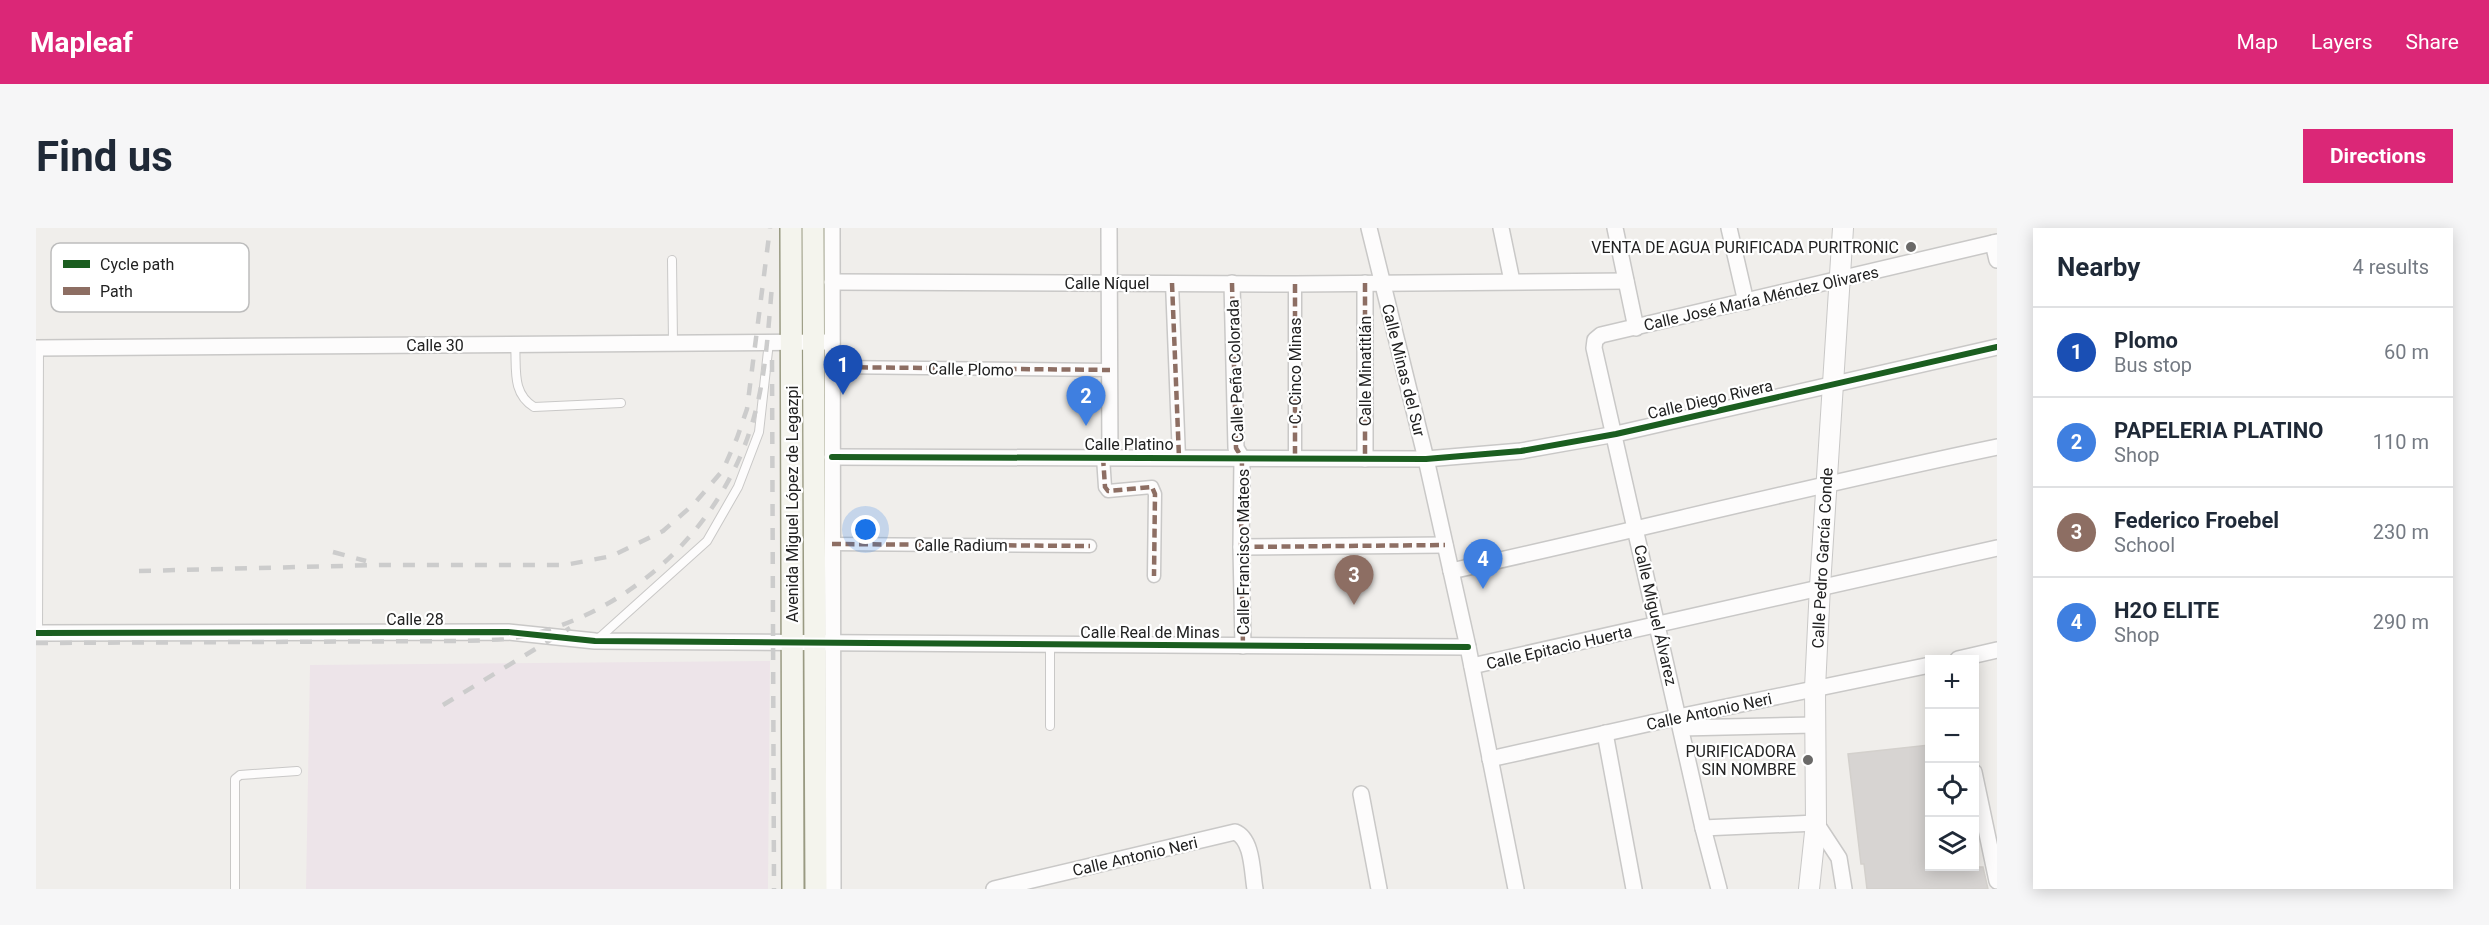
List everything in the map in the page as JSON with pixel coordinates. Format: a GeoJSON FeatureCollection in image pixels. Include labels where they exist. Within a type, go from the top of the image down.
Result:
{"type":"FeatureCollection","features":[{"type":"Feature","properties":{"kind":"main road","name":"Avenida Miguel López de Legazpi"},"geometry":{"type":"LineString","coordinates":[[791,228],[793,889]]}},
{"type":"Feature","properties":{"kind":"main road","name":"Avenida Miguel López de Legazpi"},"geometry":{"type":"LineString","coordinates":[[813,228],[823,342],[824,644],[816,889]]}},
{"type":"Feature","properties":{"kind":"street","name":"Avenida Miguel López de Legazpi"},"geometry":{"type":"LineString","coordinates":[[832,228],[832,282],[823,342],[832,367],[832,544],[824,644],[833,889]]}},
{"type":"Feature","properties":{"kind":"street"},"geometry":{"type":"LineString","coordinates":[[1109,228],[1110,370],[1105,487],[1108,491],[1152,487],[1155,494],[1154,576]]}},
{"type":"Feature","properties":{"kind":"street","name":"Calle Minas del Sur"},"geometry":{"type":"LineString","coordinates":[[1369,228],[1426,459],[1468,647],[1516,889]]}},
{"type":"Feature","properties":{"kind":"street"},"geometry":{"type":"LineString","coordinates":[[1501,228],[1512,280]]}},
{"type":"Feature","properties":{"kind":"street"},"geometry":{"type":"LineString","coordinates":[[1615,228],[1636,328]]}},
{"type":"Feature","properties":{"kind":"street"},"geometry":{"type":"LineString","coordinates":[[1729,228],[1746,302]]}},
{"type":"Feature","properties":{"kind":"street","name":"Calle Pedro García Conde"},"geometry":{"type":"LineString","coordinates":[[1809,889],[1816,823],[1815,688],[1820,586],[1844,228]]}},
{"type":"Feature","properties":{"kind":"street"},"geometry":{"type":"LineString","coordinates":[[1995,243],[1997,260]]}},
{"type":"Feature","properties":{"kind":"street","name":"Calle José María Méndez Olivares"},"geometry":{"type":"LineString","coordinates":[[1595,340],[1601,335],[1995,243]]}},
{"type":"Feature","properties":{"kind":"street","name":"Calle Níquel"},"geometry":{"type":"LineString","coordinates":[[832,282],[1295,284],[1512,280],[1626,281]]}},
{"type":"Feature","properties":{"kind":"street"},"geometry":{"type":"LineString","coordinates":[[1172,283],[1179,458]]}},
{"type":"Feature","properties":{"kind":"street","name":"Calle Peña Colorada"},"geometry":{"type":"LineString","coordinates":[[1232,283],[1236,448],[1242,458]]}},
{"type":"Feature","properties":{"kind":"street","name":"Calle Minatitlán"},"geometry":{"type":"LineString","coordinates":[[1365,283],[1365,459]]}},
{"type":"Feature","properties":{"kind":"street","name":"C. Cinco Minas"},"geometry":{"type":"LineString","coordinates":[[1295,284],[1295,458]]}},
{"type":"Feature","properties":{"kind":"street","name":"Calle Miguel Álvarez"},"geometry":{"type":"LineString","coordinates":[[1595,340],[1594,348],[1616,434],[1703,828],[1719,889]]}},
{"type":"Feature","properties":{"kind":"street","name":"Calle 30"},"geometry":{"type":"LineString","coordinates":[[37,348],[823,342]]}},
{"type":"Feature","properties":{"kind":"street","name":"Calle Diego Rivera"},"geometry":{"type":"LineString","coordinates":[[1426,459],[1521,451],[1616,434],[1997,347]]}},
{"type":"Feature","properties":{"kind":"street","name":"Calle Plomo"},"geometry":{"type":"LineString","coordinates":[[832,367],[1110,370]]}},
{"type":"Feature","properties":{"kind":"street"},"geometry":{"type":"LineString","coordinates":[[1451,571],[1637,530],[1826,483],[1997,447]]}},
{"type":"Feature","properties":{"kind":"street","name":"Calle Platino"},"geometry":{"type":"LineString","coordinates":[[832,457],[1426,459]]}},
{"type":"Feature","properties":{"kind":"street","name":"Calle Francisco Mateos"},"geometry":{"type":"LineString","coordinates":[[1242,458],[1243,646]]}},
{"type":"Feature","properties":{"kind":"street","name":"Calle Radium"},"geometry":{"type":"LineString","coordinates":[[832,544],[1090,546]]}},
{"type":"Feature","properties":{"kind":"street"},"geometry":{"type":"LineString","coordinates":[[1241,547],[1445,545]]}},
{"type":"Feature","properties":{"kind":"street","name":"Calle Epitacio Huerta"},"geometry":{"type":"LineString","coordinates":[[1472,666],[1997,548]]}},
{"type":"Feature","properties":{"kind":"street","name":"Calle 28"},"geometry":{"type":"LineString","coordinates":[[37,633],[508,632],[595,641],[824,644]]}},
{"type":"Feature","properties":{"kind":"street","name":"Calle Real de Minas"},"geometry":{"type":"LineString","coordinates":[[824,644],[1468,647]]}},
{"type":"Feature","properties":{"kind":"street"},"geometry":{"type":"LineString","coordinates":[[1978,655],[1997,650]]}},
{"type":"Feature","properties":{"kind":"street","name":"Calle Antonio Neri"},"geometry":{"type":"LineString","coordinates":[[1490,759],[1605,733],[1680,722],[1815,688],[1925,667]]}},
{"type":"Feature","properties":{"kind":"street"},"geometry":{"type":"LineString","coordinates":[[1680,722],[1815,724]]}},
{"type":"Feature","properties":{"kind":"street"},"geometry":{"type":"LineString","coordinates":[[1605,733],[1634,889]]}},
{"type":"Feature","properties":{"kind":"street"},"geometry":{"type":"LineString","coordinates":[[1979,792],[1994,853],[1997,881]]}},
{"type":"Feature","properties":{"kind":"street"},"geometry":{"type":"LineString","coordinates":[[1361,794],[1379,889]]}},
{"type":"Feature","properties":{"kind":"street"},"geometry":{"type":"LineString","coordinates":[[1703,828],[1816,823],[1839,858],[1844,889]]}},
{"type":"Feature","properties":{"kind":"street","name":"Calle Antonio Neri"},"geometry":{"type":"LineString","coordinates":[[994,889],[1230,833],[1241,834],[1247,843],[1255,889]]}},
{"type":"Feature","properties":{"kind":"lane"},"geometry":{"type":"LineString","coordinates":[[672,260],[673,343]]}},
{"type":"Feature","properties":{"kind":"lane"},"geometry":{"type":"LineString","coordinates":[[595,641],[707,541],[738,487],[759,432],[770,342]]}},
{"type":"Feature","properties":{"kind":"lane"},"geometry":{"type":"LineString","coordinates":[[515,344],[518,393],[534,407],[621,404]]}},
{"type":"Feature","properties":{"kind":"lane","name":"Calle 30"},"geometry":{"type":"LineString","coordinates":[[37,348],[37,633]]}},
{"type":"Feature","properties":{"kind":"lane"},"geometry":{"type":"LineString","coordinates":[[1050,645],[1050,726]]}},
{"type":"Feature","properties":{"kind":"lane"},"geometry":{"type":"LineString","coordinates":[[235,889],[235,779],[240,775],[297,771]]}},
{"type":"Feature","properties":{"kind":"shaded area"},"geometry":{"type":"Polygon","coordinates":[[[770,661],[768,889],[306,889],[310,665],[770,661]]]}},
{"type":"Feature","properties":{"kind":"building"},"geometry":{"type":"Polygon","coordinates":[[[1925,745],[1925,871],[1979,871],[1979,867],[1983,867],[1988,889],[1867,889],[1864,864],[1861,864],[1848,754],[1925,745]]]}},
{"type":"Feature","properties":{"kind":"railway"},"geometry":{"type":"LineString","coordinates":[[139,571],[380,565],[565,565],[612,556],[663,531],[694,504],[723,470],[737,438],[747,409],[770,228]]}},
{"type":"Feature","properties":{"kind":"railway"},"geometry":{"type":"LineString","coordinates":[[36,643],[497,640],[529,635],[568,623],[605,605],[640,583],[671,556],[698,526],[722,493],[740,456],[758,401],[766,352],[772,286]]}},
{"type":"Feature","properties":{"kind":"railway"},"geometry":{"type":"LineString","coordinates":[[772,360],[774,889]]}},
{"type":"Feature","properties":{"kind":"railway"},"geometry":{"type":"LineString","coordinates":[[333,552],[366,561]]}},
{"type":"Feature","properties":{"kind":"railway"},"geometry":{"type":"LineString","coordinates":[[443,705],[570,628]]}},
{"type":"Feature","properties":{"kind":"marked path"},"geometry":{"type":"LineString","coordinates":[[1172,283],[1179,458]]}},
{"type":"Feature","properties":{"kind":"marked path"},"geometry":{"type":"LineString","coordinates":[[1232,283],[1236,448],[1242,458],[1243,646]]}},
{"type":"Feature","properties":{"kind":"marked path"},"geometry":{"type":"LineString","coordinates":[[1365,283],[1365,459]]}},
{"type":"Feature","properties":{"kind":"marked path"},"geometry":{"type":"LineString","coordinates":[[1295,284],[1295,458]]}},
{"type":"Feature","properties":{"kind":"marked path"},"geometry":{"type":"LineString","coordinates":[[832,367],[1110,370]]}},
{"type":"Feature","properties":{"kind":"marked path"},"geometry":{"type":"LineString","coordinates":[[1103,457],[1105,487],[1108,491],[1152,487],[1155,494],[1154,576]]}},
{"type":"Feature","properties":{"kind":"marked path"},"geometry":{"type":"LineString","coordinates":[[832,544],[1090,546]]}},
{"type":"Feature","properties":{"kind":"marked path"},"geometry":{"type":"LineString","coordinates":[[1241,547],[1445,545]]}},
{"type":"Feature","properties":{"kind":"cycle path"},"geometry":{"type":"LineString","coordinates":[[832,457],[1426,459],[1521,451],[1616,434],[1997,347]]}},
{"type":"Feature","properties":{"kind":"cycle path"},"geometry":{"type":"LineString","coordinates":[[36,633],[508,632],[595,641],[1468,647]]}},
{"type":"Feature","properties":{"kind":"place","name":"VENTA DE AGUA PURIFICADA PURITRONIC"},"geometry":{"type":"Point","coordinates":[1911,247]}},
{"type":"Feature","properties":{"kind":"place","name":"Plomo"},"geometry":{"type":"Point","coordinates":[843,395]}},
{"type":"Feature","properties":{"kind":"place","name":"PAPELERIA PLATINO"},"geometry":{"type":"Point","coordinates":[1086,426]}},
{"type":"Feature","properties":{"kind":"place","name":"H2O ELITE"},"geometry":{"type":"Point","coordinates":[1483,589]}},
{"type":"Feature","properties":{"kind":"place","name":"Federico Froebel"},"geometry":{"type":"Point","coordinates":[1354,605]}},
{"type":"Feature","properties":{"kind":"place","name":"PURIFICADORA SIN NOMBRE"},"geometry":{"type":"Point","coordinates":[1808,760]}}]}
